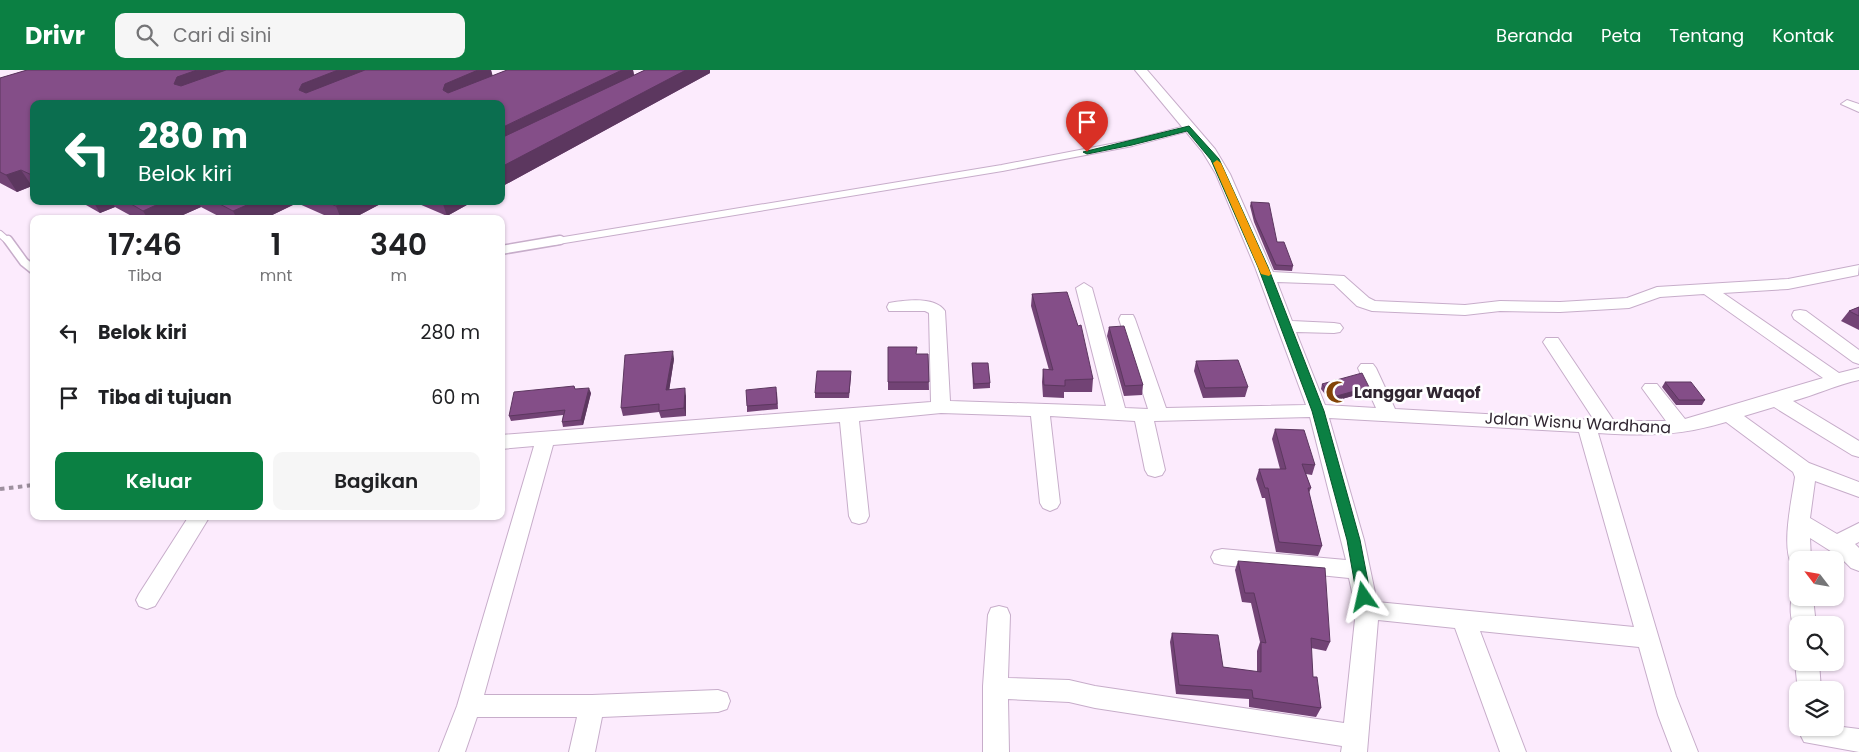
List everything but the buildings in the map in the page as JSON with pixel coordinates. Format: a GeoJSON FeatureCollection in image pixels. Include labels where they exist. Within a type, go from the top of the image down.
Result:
{"type":"FeatureCollection","features":[{"type":"Feature","properties":{"kind":"street"},"geometry":{"type":"LineString","coordinates":[[995,688],[1069,691],[1354,744],[1367,610],[1353,540],[1318,411],[1267,277],[1223,174],[1208,149],[1141,70]]}},
{"type":"Feature","properties":{"kind":"street"},"geometry":{"type":"LineString","coordinates":[[1267,277],[1338,279],[1363,302],[1372,306],[1465,310],[1500,306],[1560,308],[1628,304],[1657,292],[1710,291],[1788,284],[1858,270]]}},
{"type":"Feature","properties":{"kind":"street"},"geometry":{"type":"LineString","coordinates":[[1084,288],[1117,414]]}},
{"type":"Feature","properties":{"kind":"street"},"geometry":{"type":"LineString","coordinates":[[1710,291],[1836,379]]}},
{"type":"Feature","properties":{"kind":"street"},"geometry":{"type":"LineString","coordinates":[[895,307],[924,305],[932,307],[937,311],[940,407]]}},
{"type":"Feature","properties":{"kind":"street"},"geometry":{"type":"LineString","coordinates":[[1800,315],[1859,358]]}},
{"type":"Feature","properties":{"kind":"street"},"geometry":{"type":"LineString","coordinates":[[1127,319],[1151,415],[1155,470]]}},
{"type":"Feature","properties":{"kind":"street"},"geometry":{"type":"LineString","coordinates":[[1285,326],[1334,328]]}},
{"type":"Feature","properties":{"kind":"street"},"geometry":{"type":"LineString","coordinates":[[1552,342],[1598,427],[1647,638],[1676,733],[1684,752]]}},
{"type":"Feature","properties":{"kind":"street"},"geometry":{"type":"LineString","coordinates":[[1367,368],[1388,414]]}},
{"type":"Feature","properties":{"kind":"street","name":"Jalan Wisnu Wardhana"},"geometry":{"type":"LineString","coordinates":[[505,442],[940,407],[1040,409],[1151,415],[1318,411],[1598,427],[1681,427],[1730,415],[1775,399],[1822,386],[1836,379],[1859,374]]}},
{"type":"Feature","properties":{"kind":"street"},"geometry":{"type":"LineString","coordinates":[[1651,388],[1681,427]]}},
{"type":"Feature","properties":{"kind":"street"},"geometry":{"type":"LineString","coordinates":[[1775,399],[1859,450]]}},
{"type":"Feature","properties":{"kind":"street"},"geometry":{"type":"LineString","coordinates":[[1040,409],[1050,503]]}},
{"type":"Feature","properties":{"kind":"street"},"geometry":{"type":"LineString","coordinates":[[849,415],[859,516]]}},
{"type":"Feature","properties":{"kind":"street"},"geometry":{"type":"LineString","coordinates":[[1730,415],[1802,468],[1859,490]]}},
{"type":"Feature","properties":{"kind":"street"},"geometry":{"type":"LineString","coordinates":[[452,752],[469,706],[546,437]]}},
{"type":"Feature","properties":{"kind":"street"},"geometry":{"type":"LineString","coordinates":[[1800,551],[1799,520],[1804,476],[1802,468]]}},
{"type":"Feature","properties":{"kind":"street"},"geometry":{"type":"LineString","coordinates":[[147,600],[197,520]]}},
{"type":"Feature","properties":{"kind":"street"},"geometry":{"type":"LineString","coordinates":[[1799,520],[1837,544],[1859,562]]}},
{"type":"Feature","properties":{"kind":"street"},"geometry":{"type":"LineString","coordinates":[[1837,544],[1859,531]]}},
{"type":"Feature","properties":{"kind":"street"},"geometry":{"type":"LineString","coordinates":[[1222,557],[1358,570]]}},
{"type":"Feature","properties":{"kind":"street"},"geometry":{"type":"LineString","coordinates":[[1367,610],[1647,638]]}},
{"type":"Feature","properties":{"kind":"street"},"geometry":{"type":"LineString","coordinates":[[996,752],[995,688],[999,615]]}},
{"type":"Feature","properties":{"kind":"street"},"geometry":{"type":"LineString","coordinates":[[1464,620],[1513,752]]}},
{"type":"Feature","properties":{"kind":"street"},"geometry":{"type":"LineString","coordinates":[[469,706],[592,706],[718,701]]}},
{"type":"Feature","properties":{"kind":"street"},"geometry":{"type":"LineString","coordinates":[[582,752],[592,706]]}},
{"type":"Feature","properties":{"kind":"street"},"geometry":{"type":"LineString","coordinates":[[1814,738],[1859,740]]}},
{"type":"Feature","properties":{"kind":"lane"},"geometry":{"type":"LineString","coordinates":[[505,249],[1002,168],[1132,143],[1189,128]]}},
{"type":"Feature","properties":{"kind":"lane"},"geometry":{"type":"LineString","coordinates":[[0,234],[14,245],[25,264],[30,267]]}},
{"type":"Feature","properties":{"kind":"path"},"geometry":{"type":"LineString","coordinates":[[0,490],[30,486]]}},
{"type":"Feature","properties":{"kind":"slow traffic"},"geometry":{"type":"LineString","coordinates":[[1217,163],[1266,274]]}},
{"type":"Feature","properties":{"kind":"place","name":"Langgar Waqof"},"geometry":{"type":"Point","coordinates":[1337,392]}},
{"type":"Feature","properties":{"kind":"route"},"geometry":{"type":"LineString","coordinates":[[1087,152],[1132,143],[1189,128],[1215,159],[1263,267],[1318,411],[1353,540],[1364,597]]}}]}
